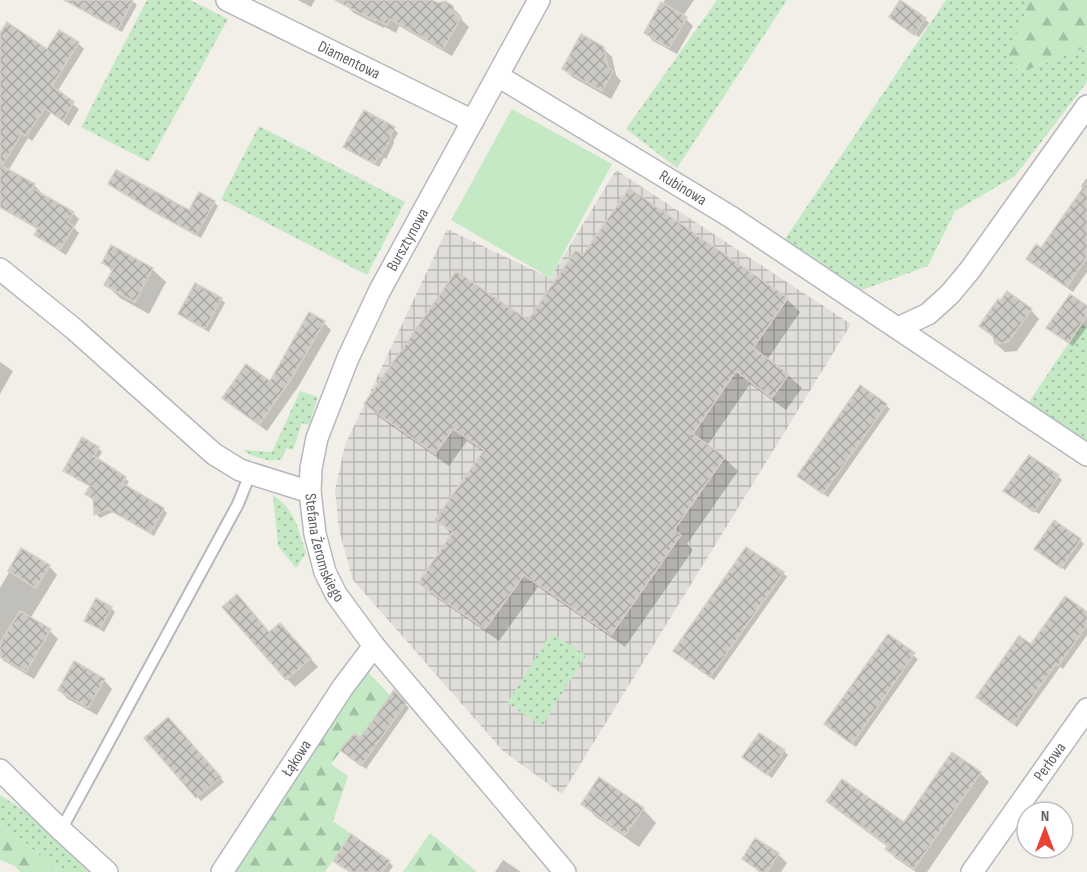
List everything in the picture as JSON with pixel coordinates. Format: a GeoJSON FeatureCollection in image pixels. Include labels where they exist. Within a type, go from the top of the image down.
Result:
{"type":"FeatureCollection","features":[{"type":"Feature","properties":{"kind":"street","name":"Diamentowa"},"geometry":{"type":"LineString","coordinates":[[227,0],[473,121]]}},
{"type":"Feature","properties":{"kind":"street","name":"Bursztynowa"},"geometry":{"type":"LineString","coordinates":[[310,492],[311,468],[317,438],[348,358],[380,290],[540,0]]}},
{"type":"Feature","properties":{"kind":"street","name":"Rubinowa"},"geometry":{"type":"LineString","coordinates":[[498,76],[731,217],[1087,455]]}},
{"type":"Feature","properties":{"kind":"street"},"geometry":{"type":"LineString","coordinates":[[898,328],[928,314],[950,294],[970,270],[1087,106]]}},
{"type":"Feature","properties":{"kind":"street","name":"Stefana Żeromskiego"},"geometry":{"type":"LineString","coordinates":[[0,269],[74,330],[214,454],[250,474],[310,492],[315,534],[326,572],[336,594],[374,646],[565,872]]}},
{"type":"Feature","properties":{"kind":"street","name":"Łąkowa"},"geometry":{"type":"LineString","coordinates":[[222,872],[343,687],[374,646]]}},
{"type":"Feature","properties":{"kind":"street","name":"Perłowa"},"geometry":{"type":"LineString","coordinates":[[972,872],[1087,709]]}},
{"type":"Feature","properties":{"kind":"street"},"geometry":{"type":"LineString","coordinates":[[0,770],[107,872]]}},
{"type":"Feature","properties":{"kind":"lane"},"geometry":{"type":"LineString","coordinates":[[61,830],[238,504],[250,474]]}},
{"type":"Feature","properties":{"kind":"shaded area"},"geometry":{"type":"Polygon","coordinates":[[[616,170],[851,324],[562,794],[503,751],[353,580],[339,530],[335,490],[345,445],[447,229],[550,278],[616,170]]]}},
{"type":"Feature","properties":{"kind":"green space"},"geometry":{"type":"Polygon","coordinates":[[[147,0],[190,0],[228,19],[149,162],[81,127],[147,0]]]}},
{"type":"Feature","properties":{"kind":"green space"},"geometry":{"type":"Polygon","coordinates":[[[717,0],[787,0],[677,168],[626,129],[717,0]]]}},
{"type":"Feature","properties":{"kind":"green space"},"geometry":{"type":"Polygon","coordinates":[[[946,0],[1030,0],[1019,73],[1087,47],[1087,82],[1015,176],[955,211],[928,266],[862,290],[785,239],[946,0]]]}},
{"type":"Feature","properties":{"kind":"green space"},"geometry":{"type":"Polygon","coordinates":[[[1030,0],[1087,0],[1087,47],[1019,73],[1008,54],[1030,0]]]}},
{"type":"Feature","properties":{"kind":"green space"},"geometry":{"type":"Polygon","coordinates":[[[512,109],[612,164],[550,278],[451,220],[512,109]]]}},
{"type":"Feature","properties":{"kind":"green space"},"geometry":{"type":"Polygon","coordinates":[[[259,126],[405,202],[367,275],[221,199],[259,126]]]}},
{"type":"Feature","properties":{"kind":"green space"},"geometry":{"type":"Polygon","coordinates":[[[1082,323],[1087,327],[1087,443],[1029,402],[1082,323]]]}},
{"type":"Feature","properties":{"kind":"green space"},"geometry":{"type":"Polygon","coordinates":[[[300,391],[318,397],[309,425],[302,423],[293,450],[286,448],[282,459],[272,460],[245,452],[244,450],[272,452],[300,391]]]}},
{"type":"Feature","properties":{"kind":"green space"},"geometry":{"type":"Polygon","coordinates":[[[273,495],[287,507],[291,514],[306,553],[296,568],[278,546],[273,495]]]}},
{"type":"Feature","properties":{"kind":"green space"},"geometry":{"type":"Polygon","coordinates":[[[551,633],[586,655],[542,726],[507,703],[551,633]]]}},
{"type":"Feature","properties":{"kind":"green space"},"geometry":{"type":"Polygon","coordinates":[[[367,671],[391,696],[360,738],[354,733],[331,764],[348,776],[333,821],[351,834],[325,872],[230,872],[367,671]]]}},
{"type":"Feature","properties":{"kind":"green space"},"geometry":{"type":"Polygon","coordinates":[[[0,795],[33,816],[93,872],[63,872],[20,838],[0,826],[0,795]]]}},
{"type":"Feature","properties":{"kind":"green space"},"geometry":{"type":"Polygon","coordinates":[[[0,826],[20,838],[63,872],[20,872],[15,866],[0,860],[0,826]]]}},
{"type":"Feature","properties":{"kind":"green space"},"geometry":{"type":"Polygon","coordinates":[[[430,833],[476,871],[476,872],[403,872],[430,833]]]}},
{"type":"Feature","properties":{"kind":"building"},"geometry":{"type":"Polygon","coordinates":[[[64,0],[133,0],[118,29],[64,0]]]}},
{"type":"Feature","properties":{"kind":"building"},"geometry":{"type":"Polygon","coordinates":[[[335,0],[432,0],[438,3],[445,1],[453,6],[454,13],[461,17],[443,49],[390,19],[387,25],[376,19],[375,21],[335,0]]]}},
{"type":"Feature","properties":{"kind":"building"},"geometry":{"type":"Polygon","coordinates":[[[900,0],[926,18],[914,35],[889,17],[900,0]]]}},
{"type":"Feature","properties":{"kind":"building"},"geometry":{"type":"Polygon","coordinates":[[[661,2],[687,17],[669,48],[644,33],[661,2]]]}},
{"type":"Feature","properties":{"kind":"building"},"geometry":{"type":"Polygon","coordinates":[[[7,22],[47,49],[59,30],[79,42],[52,86],[74,102],[63,121],[45,108],[26,136],[22,133],[2,166],[35,184],[32,188],[74,212],[68,222],[74,226],[60,250],[34,235],[38,228],[0,207],[0,33],[7,22]]]}},
{"type":"Feature","properties":{"kind":"building"},"geometry":{"type":"Polygon","coordinates":[[[581,34],[604,47],[608,68],[613,71],[602,91],[562,69],[581,34]]]}},
{"type":"Feature","properties":{"kind":"building"},"geometry":{"type":"Polygon","coordinates":[[[364,110],[395,127],[381,156],[374,164],[343,147],[364,110]]]}},
{"type":"Feature","properties":{"kind":"building"},"geometry":{"type":"Polygon","coordinates":[[[116,170],[189,210],[199,192],[215,201],[196,235],[108,184],[116,170]]]}},
{"type":"Feature","properties":{"kind":"building"},"geometry":{"type":"Polygon","coordinates":[[[1087,182],[1087,257],[1067,287],[1026,259],[1036,244],[1041,248],[1087,182]]]}},
{"type":"Feature","properties":{"kind":"building"},"geometry":{"type":"Polygon","coordinates":[[[629,188],[788,298],[753,348],[789,374],[772,398],[736,371],[693,434],[725,457],[674,530],[681,535],[611,635],[524,575],[485,629],[418,583],[453,532],[435,520],[484,450],[453,429],[435,454],[364,404],[456,271],[528,320],[576,250],[583,255],[629,188]]]}},
{"type":"Feature","properties":{"kind":"building"},"geometry":{"type":"Polygon","coordinates":[[[111,245],[153,268],[135,302],[104,285],[113,269],[102,263],[111,245]]]}},
{"type":"Feature","properties":{"kind":"building"},"geometry":{"type":"Polygon","coordinates":[[[195,283],[222,298],[205,329],[178,314],[195,283]]]}},
{"type":"Feature","properties":{"kind":"building"},"geometry":{"type":"Polygon","coordinates":[[[1007,291],[1032,309],[1008,342],[995,344],[993,336],[979,326],[998,299],[1000,301],[1007,291]]]}},
{"type":"Feature","properties":{"kind":"building"},"geometry":{"type":"Polygon","coordinates":[[[1070,294],[1087,306],[1087,315],[1069,343],[1046,328],[1070,294]]]}},
{"type":"Feature","properties":{"kind":"building"},"geometry":{"type":"Polygon","coordinates":[[[309,312],[325,321],[291,379],[259,425],[222,398],[246,364],[270,381],[309,312]]]}},
{"type":"Feature","properties":{"kind":"building"},"geometry":{"type":"Polygon","coordinates":[[[860,385],[887,404],[823,494],[797,476],[860,385]]]}},
{"type":"Feature","properties":{"kind":"building"},"geometry":{"type":"Polygon","coordinates":[[[82,437],[99,447],[94,456],[126,477],[122,483],[164,508],[150,533],[108,509],[94,515],[93,499],[85,494],[90,486],[63,471],[82,437]]]}},
{"type":"Feature","properties":{"kind":"building"},"geometry":{"type":"Polygon","coordinates":[[[1029,455],[1059,475],[1034,512],[1003,491],[1029,455]]]}},
{"type":"Feature","properties":{"kind":"building"},"geometry":{"type":"Polygon","coordinates":[[[1054,520],[1081,539],[1061,568],[1034,549],[1054,520]]]}},
{"type":"Feature","properties":{"kind":"building"},"geometry":{"type":"Polygon","coordinates":[[[746,547],[784,572],[710,677],[673,651],[746,547]]]}},
{"type":"Feature","properties":{"kind":"building"},"geometry":{"type":"Polygon","coordinates":[[[21,548],[50,565],[36,588],[8,571],[21,548]]]}},
{"type":"Feature","properties":{"kind":"building"},"geometry":{"type":"Polygon","coordinates":[[[237,594],[269,632],[280,623],[311,658],[286,680],[222,607],[237,594]]]}},
{"type":"Feature","properties":{"kind":"building"},"geometry":{"type":"Polygon","coordinates":[[[1065,596],[1087,612],[1087,625],[1013,724],[976,697],[1019,636],[1031,644],[1065,596]]]}},
{"type":"Feature","properties":{"kind":"building"},"geometry":{"type":"Polygon","coordinates":[[[96,598],[112,607],[100,629],[84,621],[96,598]]]}},
{"type":"Feature","properties":{"kind":"building"},"geometry":{"type":"Polygon","coordinates":[[[20,611],[51,629],[26,672],[0,657],[0,643],[20,611]]]}},
{"type":"Feature","properties":{"kind":"building"},"geometry":{"type":"Polygon","coordinates":[[[888,634],[915,653],[852,744],[824,724],[888,634]]]}},
{"type":"Feature","properties":{"kind":"building"},"geometry":{"type":"Polygon","coordinates":[[[74,661],[105,679],[88,708],[58,690],[74,661]]]}},
{"type":"Feature","properties":{"kind":"building"},"geometry":{"type":"Polygon","coordinates":[[[394,690],[406,703],[361,766],[340,750],[354,733],[360,738],[394,690]]]}},
{"type":"Feature","properties":{"kind":"building"},"geometry":{"type":"Polygon","coordinates":[[[168,717],[221,777],[196,798],[144,738],[168,717]]]}},
{"type":"Feature","properties":{"kind":"building"},"geometry":{"type":"Polygon","coordinates":[[[759,733],[785,750],[767,775],[742,757],[759,733]]]}},
{"type":"Feature","properties":{"kind":"building"},"geometry":{"type":"Polygon","coordinates":[[[952,752],[981,772],[914,869],[885,849],[888,845],[826,801],[842,779],[904,822],[952,752]]]}},
{"type":"Feature","properties":{"kind":"building"},"geometry":{"type":"Polygon","coordinates":[[[599,777],[644,808],[625,835],[581,804],[599,777]]]}},
{"type":"Feature","properties":{"kind":"building"},"geometry":{"type":"Polygon","coordinates":[[[351,834],[390,861],[382,872],[350,872],[333,861],[351,834]]]}},
{"type":"Feature","properties":{"kind":"building"},"geometry":{"type":"Polygon","coordinates":[[[755,838],[779,853],[767,872],[761,872],[742,859],[755,838]]]}}]}
